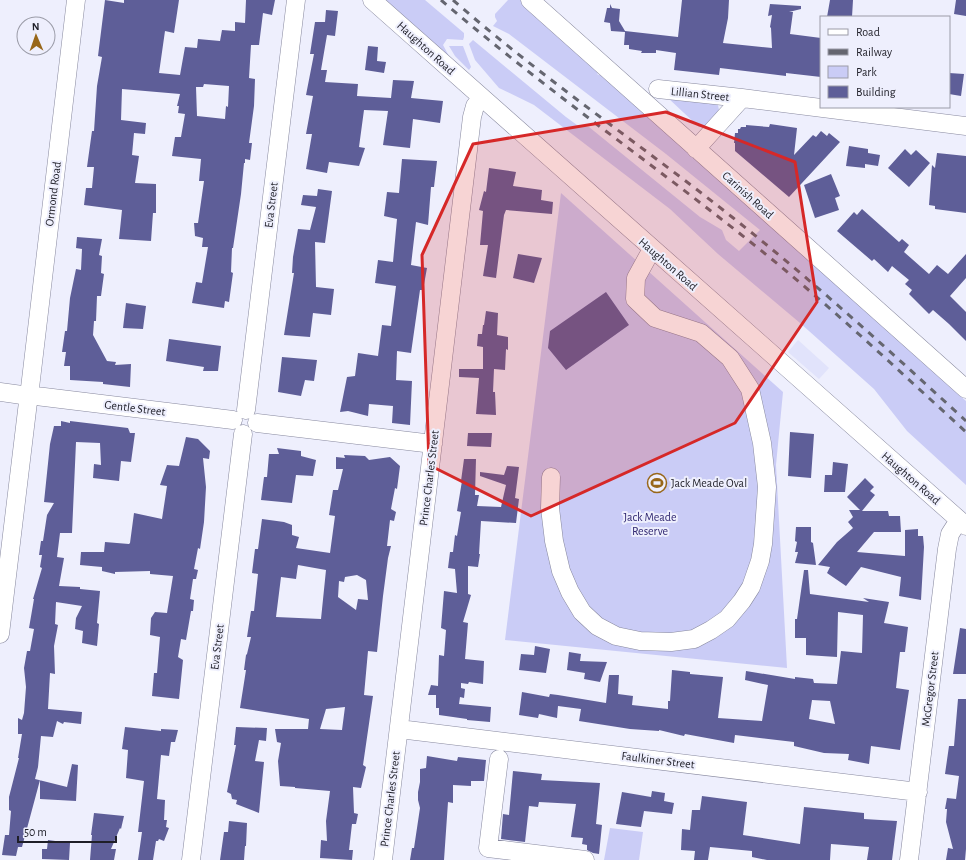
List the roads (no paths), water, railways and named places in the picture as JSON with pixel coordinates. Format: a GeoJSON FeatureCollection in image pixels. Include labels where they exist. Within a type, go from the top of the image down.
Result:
{"type":"FeatureCollection","features":[{"type":"Feature","properties":{"kind":"street","name":"Ormond Road"},"geometry":{"type":"LineString","coordinates":[[0,634],[76,0]]}},
{"type":"Feature","properties":{"kind":"street","name":"Eva Street"},"geometry":{"type":"LineString","coordinates":[[191,860],[296,0]]}},
{"type":"Feature","properties":{"kind":"street","name":"Haughton Road"},"geometry":{"type":"LineString","coordinates":[[372,0],[963,523]]}},
{"type":"Feature","properties":{"kind":"street","name":"Carinish Road"},"geometry":{"type":"LineString","coordinates":[[530,0],[966,389]]}},
{"type":"Feature","properties":{"kind":"street","name":"Lillian Street"},"geometry":{"type":"LineString","coordinates":[[658,89],[820,108]]}},
{"type":"Feature","properties":{"kind":"street","name":"Prince Charles Street"},"geometry":{"type":"LineString","coordinates":[[383,860],[472,117],[475,106],[482,98]]}},
{"type":"Feature","properties":{"kind":"street","name":"Lillian Street"},"geometry":{"type":"LineString","coordinates":[[696,149],[742,98]]}},
{"type":"Feature","properties":{"kind":"street","name":"Lillian Street"},"geometry":{"type":"LineString","coordinates":[[822,108],[966,126]]}},
{"type":"Feature","properties":{"kind":"street"},"geometry":{"type":"LineString","coordinates":[[551,477],[550,508],[554,541],[561,571],[570,592],[582,612],[597,626],[616,636],[640,641],[671,642],[694,639],[727,619],[751,587],[760,562],[763,544],[767,487],[762,444],[750,389],[730,358],[701,333],[654,318],[635,299],[636,278],[652,249]]}},
{"type":"Feature","properties":{"kind":"street","name":"Gentle Street"},"geometry":{"type":"LineString","coordinates":[[0,392],[433,444]]}},
{"type":"Feature","properties":{"kind":"street","name":"McGregor Street"},"geometry":{"type":"LineString","coordinates":[[909,860],[947,550],[950,534],[963,523]]}},
{"type":"Feature","properties":{"kind":"street","name":"Faulkiner Street"},"geometry":{"type":"LineString","coordinates":[[399,729],[918,792]]}},
{"type":"Feature","properties":{"kind":"street"},"geometry":{"type":"LineString","coordinates":[[499,759],[488,848],[495,854],[585,860]]}},
{"type":"Feature","properties":{"kind":"railway"},"geometry":{"type":"LineString","coordinates":[[441,0],[517,63],[781,266],[861,336],[966,432]]}},
{"type":"Feature","properties":{"kind":"railway"},"geometry":{"type":"LineString","coordinates":[[453,0],[521,57],[762,241],[851,317],[966,421]]}},
{"type":"Feature","properties":{"kind":"place","name":"Jack Meade Oval"},"geometry":{"type":"Point","coordinates":[657,483]}},
{"type":"Feature","properties":{"kind":"park label","name":"Jack Meade Reserve"},"geometry":{"type":"Point","coordinates":[650,524]}}]}
